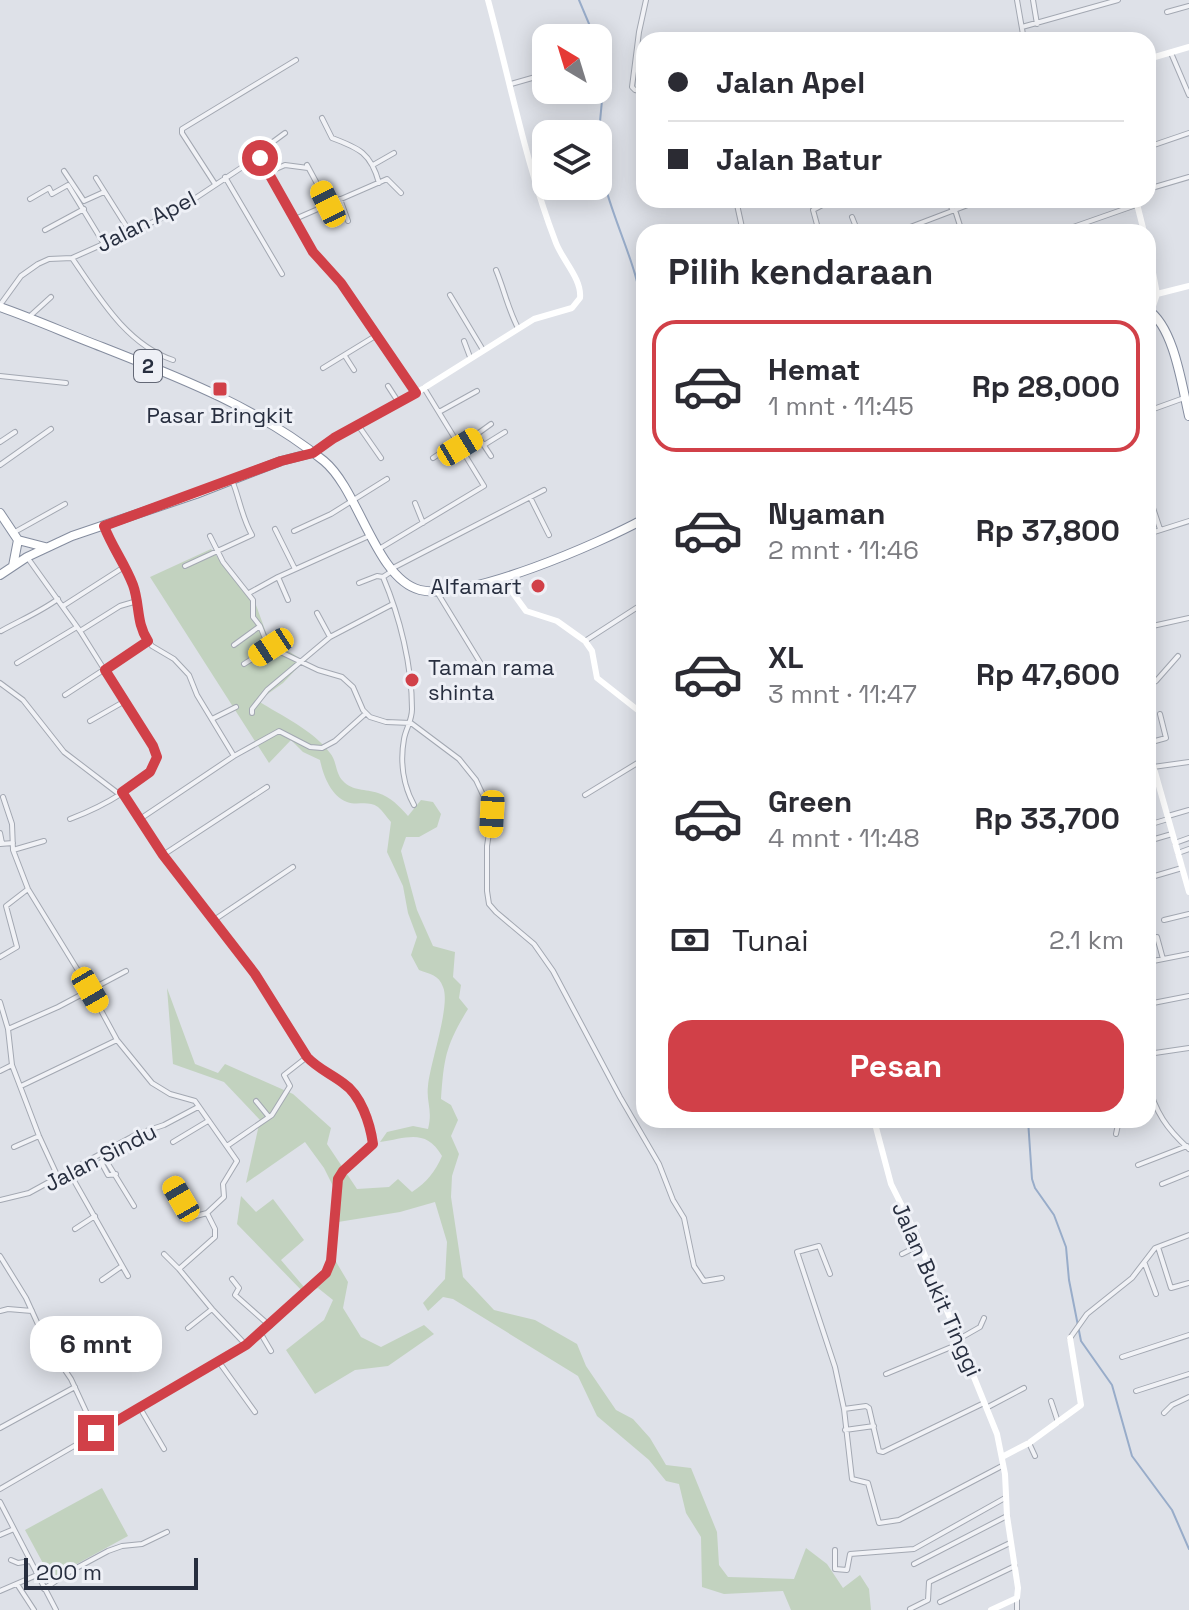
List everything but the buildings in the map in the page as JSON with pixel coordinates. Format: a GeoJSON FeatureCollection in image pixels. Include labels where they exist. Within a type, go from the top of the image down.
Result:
{"type":"FeatureCollection","features":[{"type":"Feature","properties":{"kind":"highway","name":"2"},"geometry":{"type":"LineString","coordinates":[[0,306],[215,395],[290,438]]}},
{"type":"Feature","properties":{"kind":"highway"},"geometry":{"type":"LineString","coordinates":[[1156,318],[1166,331],[1189,415]]}},
{"type":"Feature","properties":{"kind":"highway"},"geometry":{"type":"LineString","coordinates":[[290,438],[334,472],[392,570],[415,588],[437,591],[502,578],[588,546],[636,523]]}},
{"type":"Feature","properties":{"kind":"highway"},"geometry":{"type":"LineString","coordinates":[[281,461],[291,451],[290,438]]}},
{"type":"Feature","properties":{"kind":"highway"},"geometry":{"type":"LineString","coordinates":[[0,575],[46,547],[281,461],[313,453]]}},
{"type":"Feature","properties":{"kind":"highway"},"geometry":{"type":"LineString","coordinates":[[2,514],[16,536],[46,547]]}},
{"type":"Feature","properties":{"kind":"highway"},"geometry":{"type":"LineString","coordinates":[[13,567],[16,536]]}},
{"type":"Feature","properties":{"kind":"street"},"geometry":{"type":"LineString","coordinates":[[313,453],[518,328],[546,313],[568,310],[578,303],[580,289],[561,256],[544,210],[488,0]]}},
{"type":"Feature","properties":{"kind":"street"},"geometry":{"type":"LineString","coordinates":[[639,32],[646,0]]}},
{"type":"Feature","properties":{"kind":"street"},"geometry":{"type":"LineString","coordinates":[[1017,0],[1023,32]]}},
{"type":"Feature","properties":{"kind":"street"},"geometry":{"type":"LineString","coordinates":[[1033,0],[1037,24]]}},
{"type":"Feature","properties":{"kind":"street"},"geometry":{"type":"LineString","coordinates":[[1022,27],[1118,0]]}},
{"type":"Feature","properties":{"kind":"street"},"geometry":{"type":"LineString","coordinates":[[1167,12],[1189,6]]}},
{"type":"Feature","properties":{"kind":"street"},"geometry":{"type":"LineString","coordinates":[[1156,57],[1189,47]]}},
{"type":"Feature","properties":{"kind":"street"},"geometry":{"type":"LineString","coordinates":[[1171,52],[1189,95]]}},
{"type":"Feature","properties":{"kind":"street"},"geometry":{"type":"LineString","coordinates":[[636,56],[632,87],[636,90]]}},
{"type":"Feature","properties":{"kind":"street"},"geometry":{"type":"LineString","coordinates":[[215,184],[182,129],[296,60]]}},
{"type":"Feature","properties":{"kind":"street"},"geometry":{"type":"LineString","coordinates":[[511,84],[532,78]]}},
{"type":"Feature","properties":{"kind":"street"},"geometry":{"type":"LineString","coordinates":[[322,118],[332,138],[347,142],[361,151],[373,165],[376,184]]}},
{"type":"Feature","properties":{"kind":"street","name":"Jalan Apel"},"geometry":{"type":"LineString","coordinates":[[0,306],[21,276],[38,264],[49,259],[72,258],[173,213],[259,156],[262,150],[285,133]]}},
{"type":"Feature","properties":{"kind":"street"},"geometry":{"type":"LineString","coordinates":[[1156,144],[1189,133]]}},
{"type":"Feature","properties":{"kind":"street"},"geometry":{"type":"LineString","coordinates":[[373,165],[394,153]]}},
{"type":"Feature","properties":{"kind":"street"},"geometry":{"type":"LineString","coordinates":[[259,156],[313,252],[341,283],[416,393]]}},
{"type":"Feature","properties":{"kind":"street"},"geometry":{"type":"LineString","coordinates":[[269,172],[285,165],[308,167],[328,204]]}},
{"type":"Feature","properties":{"kind":"street"},"geometry":{"type":"LineString","coordinates":[[64,171],[84,201],[104,192]]}},
{"type":"Feature","properties":{"kind":"street"},"geometry":{"type":"LineString","coordinates":[[225,177],[282,274]]}},
{"type":"Feature","properties":{"kind":"street"},"geometry":{"type":"LineString","coordinates":[[1156,187],[1189,177]]}},
{"type":"Feature","properties":{"kind":"street"},"geometry":{"type":"LineString","coordinates":[[96,178],[130,232]]}},
{"type":"Feature","properties":{"kind":"street"},"geometry":{"type":"LineString","coordinates":[[295,219],[388,179],[401,193]]}},
{"type":"Feature","properties":{"kind":"street"},"geometry":{"type":"LineString","coordinates":[[30,199],[49,188],[52,194],[68,185],[104,244]]}},
{"type":"Feature","properties":{"kind":"street"},"geometry":{"type":"LineString","coordinates":[[340,199],[348,221]]}},
{"type":"Feature","properties":{"kind":"street"},"geometry":{"type":"LineString","coordinates":[[918,224],[959,208]]}},
{"type":"Feature","properties":{"kind":"street"},"geometry":{"type":"LineString","coordinates":[[1082,224],[1122,208]]}},
{"type":"Feature","properties":{"kind":"street"},"geometry":{"type":"LineString","coordinates":[[45,230],[84,209]]}},
{"type":"Feature","properties":{"kind":"street"},"geometry":{"type":"LineString","coordinates":[[954,210],[959,224]]}},
{"type":"Feature","properties":{"kind":"street"},"geometry":{"type":"LineString","coordinates":[[852,217],[855,224]]}},
{"type":"Feature","properties":{"kind":"street"},"geometry":{"type":"LineString","coordinates":[[72,258],[118,322],[155,354],[173,360]]}},
{"type":"Feature","properties":{"kind":"street"},"geometry":{"type":"LineString","coordinates":[[496,270],[518,328]]}},
{"type":"Feature","properties":{"kind":"street"},"geometry":{"type":"LineString","coordinates":[[1156,289],[1157,294],[1189,286]]}},
{"type":"Feature","properties":{"kind":"street"},"geometry":{"type":"LineString","coordinates":[[450,295],[483,350]]}},
{"type":"Feature","properties":{"kind":"street"},"geometry":{"type":"LineString","coordinates":[[28,318],[51,297]]}},
{"type":"Feature","properties":{"kind":"street"},"geometry":{"type":"LineString","coordinates":[[323,368],[377,335]]}},
{"type":"Feature","properties":{"kind":"street"},"geometry":{"type":"LineString","coordinates":[[464,341],[470,357]]}},
{"type":"Feature","properties":{"kind":"street"},"geometry":{"type":"LineString","coordinates":[[345,356],[354,370]]}},
{"type":"Feature","properties":{"kind":"street"},"geometry":{"type":"LineString","coordinates":[[0,376],[66,383]]}},
{"type":"Feature","properties":{"kind":"street"},"geometry":{"type":"LineString","coordinates":[[388,386],[399,403]]}},
{"type":"Feature","properties":{"kind":"street"},"geometry":{"type":"LineString","coordinates":[[379,549],[484,486],[424,388]]}},
{"type":"Feature","properties":{"kind":"street"},"geometry":{"type":"LineString","coordinates":[[439,412],[477,391]]}},
{"type":"Feature","properties":{"kind":"street"},"geometry":{"type":"LineString","coordinates":[[1156,408],[1184,398]]}},
{"type":"Feature","properties":{"kind":"street"},"geometry":{"type":"LineString","coordinates":[[433,458],[448,448],[451,453],[491,424]]}},
{"type":"Feature","properties":{"kind":"street"},"geometry":{"type":"LineString","coordinates":[[358,425],[381,458]]}},
{"type":"Feature","properties":{"kind":"street"},"geometry":{"type":"LineString","coordinates":[[0,465],[51,429]]}},
{"type":"Feature","properties":{"kind":"street"},"geometry":{"type":"LineString","coordinates":[[0,442],[15,432]]}},
{"type":"Feature","properties":{"kind":"street"},"geometry":{"type":"LineString","coordinates":[[484,445],[505,432]]}},
{"type":"Feature","properties":{"kind":"street"},"geometry":{"type":"LineString","coordinates":[[477,435],[491,456]]}},
{"type":"Feature","properties":{"kind":"street"},"geometry":{"type":"LineString","coordinates":[[294,531],[352,502],[387,479]]}},
{"type":"Feature","properties":{"kind":"street"},"geometry":{"type":"LineString","coordinates":[[185,566],[252,535],[243,520],[245,512],[232,480]]}},
{"type":"Feature","properties":{"kind":"street"},"geometry":{"type":"LineString","coordinates":[[359,583],[377,576],[383,577],[544,490]]}},
{"type":"Feature","properties":{"kind":"street"},"geometry":{"type":"LineString","coordinates":[[530,497],[549,535]]}},
{"type":"Feature","properties":{"kind":"street"},"geometry":{"type":"LineString","coordinates":[[415,503],[423,523]]}},
{"type":"Feature","properties":{"kind":"street"},"geometry":{"type":"LineString","coordinates":[[16,536],[65,504]]}},
{"type":"Feature","properties":{"kind":"street"},"geometry":{"type":"LineString","coordinates":[[1156,518],[1160,530]]}},
{"type":"Feature","properties":{"kind":"street"},"geometry":{"type":"LineString","coordinates":[[1156,531],[1189,521]]}},
{"type":"Feature","properties":{"kind":"street"},"geometry":{"type":"LineString","coordinates":[[104,526],[132,583],[139,621],[148,641],[185,669],[234,756]]}},
{"type":"Feature","properties":{"kind":"street"},"geometry":{"type":"LineString","coordinates":[[275,529],[295,569]]}},
{"type":"Feature","properties":{"kind":"street"},"geometry":{"type":"LineString","coordinates":[[249,593],[371,535]]}},
{"type":"Feature","properties":{"kind":"street"},"geometry":{"type":"LineString","coordinates":[[210,536],[217,553],[249,593],[255,605],[253,617],[260,626],[265,642],[301,662],[342,677],[356,692],[365,713],[386,722],[411,723],[464,764],[484,794],[492,814],[487,877],[489,904],[534,944],[553,971],[636,1124]]}},
{"type":"Feature","properties":{"kind":"street"},"geometry":{"type":"LineString","coordinates":[[27,557],[105,670],[157,757],[150,772],[120,793],[70,819]]}},
{"type":"Feature","properties":{"kind":"street"},"geometry":{"type":"LineString","coordinates":[[63,606],[124,567]]}},
{"type":"Feature","properties":{"kind":"street"},"geometry":{"type":"LineString","coordinates":[[278,577],[288,600]]}},
{"type":"Feature","properties":{"kind":"street"},"geometry":{"type":"LineString","coordinates":[[383,577],[402,638],[411,698],[411,723],[404,741],[404,780],[414,805]]}},
{"type":"Feature","properties":{"kind":"street"},"geometry":{"type":"LineString","coordinates":[[502,578],[526,611],[560,622],[585,641],[592,651],[597,678],[636,709]]}},
{"type":"Feature","properties":{"kind":"street"},"geometry":{"type":"LineString","coordinates":[[437,591],[486,672]]}},
{"type":"Feature","properties":{"kind":"street"},"geometry":{"type":"LineString","coordinates":[[1,631],[27,615],[39,613],[58,599]]}},
{"type":"Feature","properties":{"kind":"street"},"geometry":{"type":"LineString","coordinates":[[17,663],[120,606],[137,601]]}},
{"type":"Feature","properties":{"kind":"street"},"geometry":{"type":"LineString","coordinates":[[252,713],[267,690],[330,637],[393,604]]}},
{"type":"Feature","properties":{"kind":"street"},"geometry":{"type":"LineString","coordinates":[[585,641],[636,608]]}},
{"type":"Feature","properties":{"kind":"street"},"geometry":{"type":"LineString","coordinates":[[317,613],[330,637]]}},
{"type":"Feature","properties":{"kind":"street"},"geometry":{"type":"LineString","coordinates":[[1156,624],[1189,618]]}},
{"type":"Feature","properties":{"kind":"street"},"geometry":{"type":"LineString","coordinates":[[234,645],[260,626]]}},
{"type":"Feature","properties":{"kind":"street"},"geometry":{"type":"LineString","coordinates":[[65,695],[148,641]]}},
{"type":"Feature","properties":{"kind":"street"},"geometry":{"type":"LineString","coordinates":[[244,664],[271,647]]}},
{"type":"Feature","properties":{"kind":"street"},"geometry":{"type":"LineString","coordinates":[[1156,678],[1178,656]]}},
{"type":"Feature","properties":{"kind":"street"},"geometry":{"type":"LineString","coordinates":[[0,683],[23,700],[64,752],[120,793],[163,855],[261,983],[307,1057],[344,1083],[355,1095],[364,1112],[373,1144],[338,1179],[329,1268],[270,1326],[219,1362],[0,1489]]}},
{"type":"Feature","properties":{"kind":"street"},"geometry":{"type":"LineString","coordinates":[[90,721],[125,701]]}},
{"type":"Feature","properties":{"kind":"street"},"geometry":{"type":"LineString","coordinates":[[212,719],[236,707]]}},
{"type":"Feature","properties":{"kind":"street"},"geometry":{"type":"LineString","coordinates":[[140,819],[234,756],[279,731],[315,748],[327,746],[365,713]]}},
{"type":"Feature","properties":{"kind":"street"},"geometry":{"type":"LineString","coordinates":[[1156,741],[1166,738],[1160,714]]}},
{"type":"Feature","properties":{"kind":"street"},"geometry":{"type":"LineString","coordinates":[[1156,765],[1189,762]]}},
{"type":"Feature","properties":{"kind":"street"},"geometry":{"type":"LineString","coordinates":[[585,795],[636,764]]}},
{"type":"Feature","properties":{"kind":"street"},"geometry":{"type":"LineString","coordinates":[[1156,783],[1188,887]]}},
{"type":"Feature","properties":{"kind":"street"},"geometry":{"type":"LineString","coordinates":[[163,855],[267,787]]}},
{"type":"Feature","properties":{"kind":"street"},"geometry":{"type":"LineString","coordinates":[[3,797],[12,824],[13,847],[28,889],[117,1040],[152,1083],[170,1094],[192,1099],[237,1164],[223,1184],[224,1197],[207,1213],[192,1217],[171,1182]]}},
{"type":"Feature","properties":{"kind":"street"},"geometry":{"type":"LineString","coordinates":[[1156,822],[1189,810]]}},
{"type":"Feature","properties":{"kind":"street"},"geometry":{"type":"LineString","coordinates":[[0,833],[1,844],[13,847],[44,841]]}},
{"type":"Feature","properties":{"kind":"street"},"geometry":{"type":"LineString","coordinates":[[1156,839],[1172,834]]}},
{"type":"Feature","properties":{"kind":"street"},"geometry":{"type":"LineString","coordinates":[[1175,843],[1189,838]]}},
{"type":"Feature","properties":{"kind":"street"},"geometry":{"type":"LineString","coordinates":[[1180,861],[1189,849]]}},
{"type":"Feature","properties":{"kind":"street"},"geometry":{"type":"LineString","coordinates":[[1156,874],[1189,858]]}},
{"type":"Feature","properties":{"kind":"street"},"geometry":{"type":"LineString","coordinates":[[214,920],[293,867]]}},
{"type":"Feature","properties":{"kind":"street"},"geometry":{"type":"LineString","coordinates":[[0,957],[17,947],[3,905],[28,889]]}},
{"type":"Feature","properties":{"kind":"street"},"geometry":{"type":"LineString","coordinates":[[1164,920],[1189,914]]}},
{"type":"Feature","properties":{"kind":"street"},"geometry":{"type":"LineString","coordinates":[[1157,937],[1163,959]]}},
{"type":"Feature","properties":{"kind":"street"},"geometry":{"type":"LineString","coordinates":[[1156,960],[1189,954]]}},
{"type":"Feature","properties":{"kind":"street"},"geometry":{"type":"LineString","coordinates":[[8,1029],[126,971]]}},
{"type":"Feature","properties":{"kind":"street"},"geometry":{"type":"LineString","coordinates":[[1156,1002],[1189,996]]}},
{"type":"Feature","properties":{"kind":"street"},"geometry":{"type":"LineString","coordinates":[[0,1003],[8,1029],[12,1065],[57,1175]]}},
{"type":"Feature","properties":{"kind":"street"},"geometry":{"type":"LineString","coordinates":[[21,1086],[117,1040]]}},
{"type":"Feature","properties":{"kind":"street"},"geometry":{"type":"LineString","coordinates":[[1156,1053],[1189,1048]]}},
{"type":"Feature","properties":{"kind":"street"},"geometry":{"type":"LineString","coordinates":[[227,1146],[269,1117],[290,1086],[284,1075],[307,1057]]}},
{"type":"Feature","properties":{"kind":"street"},"geometry":{"type":"LineString","coordinates":[[0,1071],[12,1065]]}},
{"type":"Feature","properties":{"kind":"street"},"geometry":{"type":"LineString","coordinates":[[256,1101],[269,1117]]}},
{"type":"Feature","properties":{"kind":"street","name":"Jalan Sindu"},"geometry":{"type":"LineString","coordinates":[[0,1200],[29,1193],[137,1134],[164,1125],[198,1107]]}},
{"type":"Feature","properties":{"kind":"street"},"geometry":{"type":"LineString","coordinates":[[1138,1165],[1188,1147],[1167,1127],[1156,1110]]}},
{"type":"Feature","properties":{"kind":"street"},"geometry":{"type":"LineString","coordinates":[[173,1142],[208,1120]]}},
{"type":"Feature","properties":{"kind":"street"},"geometry":{"type":"LineString","coordinates":[[638,1128],[684,1218],[694,1266],[707,1282],[722,1278]]}},
{"type":"Feature","properties":{"kind":"street","name":"Jalan Bukit Tinggi"},"geometry":{"type":"LineString","coordinates":[[876,1128],[891,1184],[987,1405],[1002,1461],[1017,1598]]}},
{"type":"Feature","properties":{"kind":"street"},"geometry":{"type":"LineString","coordinates":[[1116,1134],[1117,1128]]}},
{"type":"Feature","properties":{"kind":"street"},"geometry":{"type":"LineString","coordinates":[[14,1147],[39,1136]]}},
{"type":"Feature","properties":{"kind":"street"},"geometry":{"type":"LineString","coordinates":[[102,1153],[134,1206]]}},
{"type":"Feature","properties":{"kind":"street"},"geometry":{"type":"LineString","coordinates":[[101,1162],[108,1175],[116,1174]]}},
{"type":"Feature","properties":{"kind":"street"},"geometry":{"type":"LineString","coordinates":[[68,1170],[128,1276]]}},
{"type":"Feature","properties":{"kind":"street"},"geometry":{"type":"LineString","coordinates":[[1162,1184],[1189,1173]]}},
{"type":"Feature","properties":{"kind":"street"},"geometry":{"type":"LineString","coordinates":[[177,1268],[215,1237],[215,1229],[207,1213]]}},
{"type":"Feature","properties":{"kind":"street"},"geometry":{"type":"LineString","coordinates":[[75,1229],[95,1216]]}},
{"type":"Feature","properties":{"kind":"street"},"geometry":{"type":"LineString","coordinates":[[830,1274],[819,1246],[797,1252],[835,1367],[844,1409],[852,1479],[868,1483],[877,1520],[881,1524],[899,1520],[1002,1461],[1081,1405],[1070,1338],[1080,1321],[1132,1278],[1158,1247],[1189,1235]]}},
{"type":"Feature","properties":{"kind":"street"},"geometry":{"type":"LineString","coordinates":[[902,1254],[920,1245]]}},
{"type":"Feature","properties":{"kind":"street"},"geometry":{"type":"LineString","coordinates":[[1158,1247],[1171,1288],[1189,1283]]}},
{"type":"Feature","properties":{"kind":"street"},"geometry":{"type":"LineString","coordinates":[[164,1254],[246,1345]]}},
{"type":"Feature","properties":{"kind":"street"},"geometry":{"type":"LineString","coordinates":[[0,1256],[46,1342],[75,1387],[96,1433]]}},
{"type":"Feature","properties":{"kind":"street"},"geometry":{"type":"LineString","coordinates":[[1145,1264],[1156,1294]]}},
{"type":"Feature","properties":{"kind":"street"},"geometry":{"type":"LineString","coordinates":[[102,1280],[122,1266]]}},
{"type":"Feature","properties":{"kind":"street"},"geometry":{"type":"LineString","coordinates":[[232,1279],[239,1288],[235,1295],[270,1326]]}},
{"type":"Feature","properties":{"kind":"street"},"geometry":{"type":"LineString","coordinates":[[188,1328],[212,1309]]}},
{"type":"Feature","properties":{"kind":"street"},"geometry":{"type":"LineString","coordinates":[[0,1311],[32,1311]]}},
{"type":"Feature","properties":{"kind":"street"},"geometry":{"type":"LineString","coordinates":[[886,1374],[960,1341],[980,1327],[984,1318]]}},
{"type":"Feature","properties":{"kind":"street"},"geometry":{"type":"LineString","coordinates":[[261,1334],[271,1351]]}},
{"type":"Feature","properties":{"kind":"street"},"geometry":{"type":"LineString","coordinates":[[1122,1357],[1189,1335]]}},
{"type":"Feature","properties":{"kind":"street"},"geometry":{"type":"LineString","coordinates":[[219,1362],[255,1412]]}},
{"type":"Feature","properties":{"kind":"street"},"geometry":{"type":"LineString","coordinates":[[1136,1391],[1189,1374]]}},
{"type":"Feature","properties":{"kind":"street"},"geometry":{"type":"LineString","coordinates":[[0,1428],[75,1387]]}},
{"type":"Feature","properties":{"kind":"street"},"geometry":{"type":"LineString","coordinates":[[844,1409],[867,1406],[881,1452],[1024,1388]]}},
{"type":"Feature","properties":{"kind":"street"},"geometry":{"type":"LineString","coordinates":[[1164,1413],[1172,1405],[1189,1397]]}},
{"type":"Feature","properties":{"kind":"street"},"geometry":{"type":"LineString","coordinates":[[1051,1401],[1058,1422]]}},
{"type":"Feature","properties":{"kind":"street"},"geometry":{"type":"LineString","coordinates":[[140,1408],[164,1449]]}},
{"type":"Feature","properties":{"kind":"street"},"geometry":{"type":"LineString","coordinates":[[845,1430],[874,1426]]}},
{"type":"Feature","properties":{"kind":"street"},"geometry":{"type":"LineString","coordinates":[[1029,1443],[1035,1456]]}},
{"type":"Feature","properties":{"kind":"street"},"geometry":{"type":"LineString","coordinates":[[835,1550],[835,1569],[847,1570],[850,1554],[914,1549],[1007,1497]]}},
{"type":"Feature","properties":{"kind":"street"},"geometry":{"type":"LineString","coordinates":[[0,1502],[56,1610]]}},
{"type":"Feature","properties":{"kind":"street"},"geometry":{"type":"LineString","coordinates":[[914,1564],[1007,1516]]}},
{"type":"Feature","properties":{"kind":"street"},"geometry":{"type":"LineString","coordinates":[[0,1535],[14,1529]]}},
{"type":"Feature","properties":{"kind":"street"},"geometry":{"type":"LineString","coordinates":[[44,1589],[108,1551],[142,1544],[167,1532]]}},
{"type":"Feature","properties":{"kind":"street"},"geometry":{"type":"LineString","coordinates":[[910,1609],[928,1600],[929,1582],[1011,1543]]}},
{"type":"Feature","properties":{"kind":"street"},"geometry":{"type":"LineString","coordinates":[[11,1560],[18,1563],[30,1561]]}},
{"type":"Feature","properties":{"kind":"street"},"geometry":{"type":"LineString","coordinates":[[940,1602],[1015,1566]]}},
{"type":"Feature","properties":{"kind":"street"},"geometry":{"type":"LineString","coordinates":[[0,1591],[37,1575]]}},
{"type":"Feature","properties":{"kind":"street"},"geometry":{"type":"LineString","coordinates":[[17,1584],[32,1609]]}},
{"type":"Feature","properties":{"kind":"street"},"geometry":{"type":"LineString","coordinates":[[991,1610],[1017,1598],[1017,1610]]}},
{"type":"Feature","properties":{"kind":"green space"},"geometry":{"type":"Polygon","coordinates":[[[211,549],[256,605],[268,638],[304,661],[283,683],[258,701],[315,737],[332,756],[347,784],[387,797],[408,816],[421,800],[433,802],[441,814],[437,827],[419,837],[406,837],[401,851],[417,910],[433,946],[455,952],[453,977],[461,985],[459,998],[468,1009],[447,1052],[441,1099],[451,1105],[458,1120],[451,1136],[459,1154],[452,1176],[451,1197],[463,1277],[494,1310],[535,1320],[577,1344],[586,1366],[616,1410],[633,1419],[650,1438],[666,1465],[691,1468],[717,1532],[719,1565],[728,1577],[794,1579],[806,1548],[827,1564],[843,1588],[860,1575],[869,1589],[871,1610],[791,1610],[783,1591],[724,1594],[702,1587],[701,1537],[686,1513],[679,1484],[666,1481],[649,1460],[597,1416],[578,1376],[453,1299],[443,1297],[428,1311],[423,1303],[445,1279],[447,1242],[435,1202],[400,1212],[338,1222],[337,1194],[324,1168],[305,1142],[246,1183],[260,1120],[224,1082],[173,1064],[167,988],[195,1064],[218,1073],[225,1064],[293,1094],[331,1128],[327,1144],[357,1189],[389,1187],[398,1179],[412,1192],[430,1176],[442,1156],[436,1147],[422,1138],[407,1137],[380,1142],[387,1132],[413,1126],[428,1129],[428,1086],[445,995],[439,980],[419,970],[411,955],[417,937],[403,886],[387,852],[391,822],[374,805],[351,803],[336,795],[320,760],[303,752],[291,740],[269,763],[150,577],[211,549]]]}},
{"type":"Feature","properties":{"kind":"green space"},"geometry":{"type":"Polygon","coordinates":[[[241,1196],[256,1212],[273,1199],[304,1240],[281,1260],[304,1287],[335,1260],[348,1282],[343,1308],[361,1337],[381,1347],[424,1325],[434,1334],[388,1366],[355,1370],[315,1394],[286,1350],[324,1320],[333,1300],[318,1288],[305,1294],[237,1224],[241,1196]]]}},
{"type":"Feature","properties":{"kind":"green space"},"geometry":{"type":"Polygon","coordinates":[[[102,1488],[128,1536],[51,1578],[25,1530],[102,1488]]]}},
{"type":"Feature","properties":{"kind":"waterway"},"geometry":{"type":"LineString","coordinates":[[579,0],[589,24]]}},
{"type":"Feature","properties":{"kind":"waterway"},"geometry":{"type":"LineString","coordinates":[[602,104],[599,150],[602,171],[636,278]]}},
{"type":"Feature","properties":{"kind":"waterway"},"geometry":{"type":"LineString","coordinates":[[1029,1128],[1032,1179],[1054,1215],[1066,1247],[1081,1341],[1112,1385],[1132,1456],[1172,1510],[1189,1549]]}},
{"type":"Feature","properties":{"kind":"place","name":"Pasar Bringkit"},"geometry":{"type":"Point","coordinates":[220,389]}},
{"type":"Feature","properties":{"kind":"place","name":"Alfamart"},"geometry":{"type":"Point","coordinates":[538,586]}},
{"type":"Feature","properties":{"kind":"place","name":"Taman rama shinta"},"geometry":{"type":"Point","coordinates":[412,680]}},
{"type":"Feature","properties":{"kind":"route"},"geometry":{"type":"LineString","coordinates":[[96,1433],[246,1345],[326,1273],[331,1261],[338,1179],[373,1146],[364,1112],[355,1095],[344,1083],[307,1057],[255,974],[163,855],[122,792],[150,772],[157,757],[105,670],[148,641],[140,628],[132,583],[104,526],[281,461],[313,453],[416,393],[341,283],[313,252],[260,158]]}}]}
